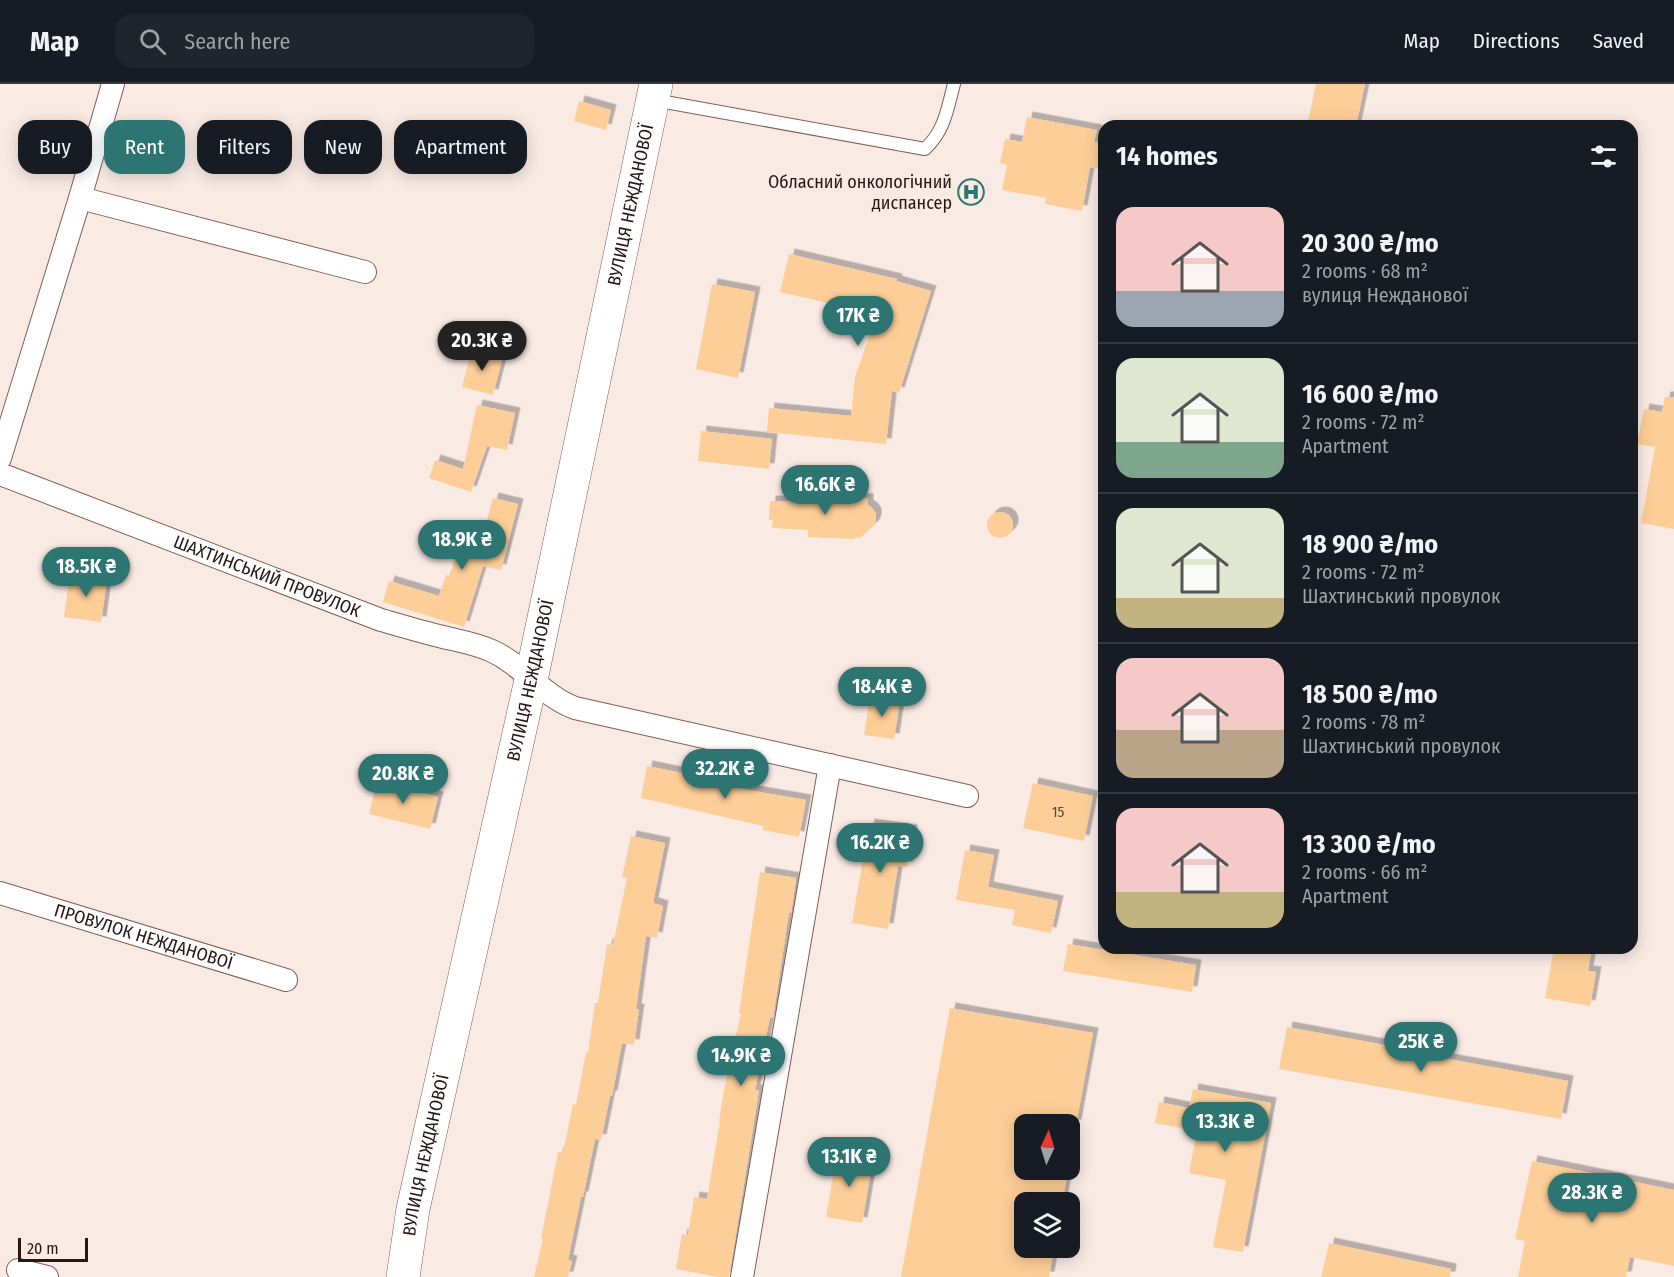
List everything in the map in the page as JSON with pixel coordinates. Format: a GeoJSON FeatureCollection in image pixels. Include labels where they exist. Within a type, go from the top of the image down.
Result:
{"type":"FeatureCollection","features":[{"type":"Feature","properties":{"kind":"street"},"geometry":{"type":"LineString","coordinates":[[0,458],[113,84]]}},
{"type":"Feature","properties":{"kind":"street","name":"ВУЛИЦЯ НЕЖДАНОВОЇ"},"geometry":{"type":"LineString","coordinates":[[403,1277],[413,1209],[531,680],[655,92]]}},
{"type":"Feature","properties":{"kind":"street"},"geometry":{"type":"LineString","coordinates":[[80,198],[364,272]]}},
{"type":"Feature","properties":{"kind":"street","name":"ШАХТИНСЬКИЙ ПРОВУЛОК"},"geometry":{"type":"LineString","coordinates":[[0,474],[381,620],[493,651],[507,659],[561,703],[575,708],[967,796]]}},
{"type":"Feature","properties":{"kind":"street"},"geometry":{"type":"LineString","coordinates":[[742,1277],[830,765]]}},
{"type":"Feature","properties":{"kind":"street","name":"ПРОВУЛОК НЕЖДАНОВОЇ"},"geometry":{"type":"LineString","coordinates":[[0,893],[286,980]]}},
{"type":"Feature","properties":{"kind":"street"},"geometry":{"type":"LineString","coordinates":[[18,1269],[47,1277]]}},
{"type":"Feature","properties":{"kind":"lane"},"geometry":{"type":"LineString","coordinates":[[655,92],[925,149],[935,140],[943,127],[954,84]]}},
{"type":"Feature","properties":{"kind":"building"},"geometry":{"type":"Polygon","coordinates":[[[1316,84],[1365,84],[1357,120],[1308,120],[1316,84]]]}},
{"type":"Feature","properties":{"kind":"building"},"geometry":{"type":"Polygon","coordinates":[[[579,101],[611,110],[606,130],[574,121],[579,101]]]}},
{"type":"Feature","properties":{"kind":"building"},"geometry":{"type":"Polygon","coordinates":[[[1027,117],[1097,130],[1094,142],[1098,143],[1098,169],[1090,167],[1082,211],[1045,204],[1046,198],[1002,190],[1007,165],[1000,163],[1005,139],[1022,142],[1027,117]]]}},
{"type":"Feature","properties":{"kind":"building"},"geometry":{"type":"Polygon","coordinates":[[[789,254],[897,279],[896,281],[931,291],[899,393],[892,391],[886,444],[767,432],[769,408],[851,416],[855,377],[877,314],[780,292],[789,254]]]}},
{"type":"Feature","properties":{"kind":"building"},"geometry":{"type":"Polygon","coordinates":[[[712,284],[755,292],[738,378],[696,369],[712,284]]]}},
{"type":"Feature","properties":{"kind":"building"},"geometry":{"type":"Polygon","coordinates":[[[472,348],[503,356],[493,395],[462,387],[472,348]]]}},
{"type":"Feature","properties":{"kind":"building"},"geometry":{"type":"Polygon","coordinates":[[[1665,397],[1674,397],[1674,529],[1641,523],[1655,447],[1638,444],[1638,439],[1644,409],[1662,412],[1665,397]]]}},
{"type":"Feature","properties":{"kind":"building"},"geometry":{"type":"Polygon","coordinates":[[[477,405],[515,413],[507,450],[487,446],[471,492],[429,478],[435,460],[463,469],[477,405]]]}},
{"type":"Feature","properties":{"kind":"building"},"geometry":{"type":"Polygon","coordinates":[[[701,431],[772,439],[769,469],[698,461],[701,431]]]}},
{"type":"Feature","properties":{"kind":"building"},"geometry":{"type":"Polygon","coordinates":[[[809,491],[855,495],[855,498],[868,499],[868,505],[876,514],[874,525],[860,538],[855,537],[855,539],[808,537],[808,530],[772,528],[773,520],[769,520],[770,501],[808,502],[809,491]]]}},
{"type":"Feature","properties":{"kind":"building"},"geometry":{"type":"Polygon","coordinates":[[[493,498],[518,504],[501,570],[483,566],[464,627],[383,602],[389,581],[439,596],[446,575],[450,576],[461,533],[482,538],[493,498]]]}},
{"type":"Feature","properties":{"kind":"building"},"geometry":{"type":"Polygon","coordinates":[[[1000,512],[1009,516],[1013,525],[1009,534],[1000,538],[991,534],[987,525],[991,516],[1000,512]]]}},
{"type":"Feature","properties":{"kind":"building"},"geometry":{"type":"Polygon","coordinates":[[[70,574],[107,579],[101,622],[64,617],[70,574]]]}},
{"type":"Feature","properties":{"kind":"building"},"geometry":{"type":"Polygon","coordinates":[[[870,697],[900,701],[894,739],[864,735],[870,697]]]}},
{"type":"Feature","properties":{"kind":"building"},"geometry":{"type":"Polygon","coordinates":[[[647,766],[737,784],[736,788],[806,800],[799,837],[763,830],[763,826],[641,798],[647,766]]]}},
{"type":"Feature","properties":{"kind":"building"},"geometry":{"type":"Polygon","coordinates":[[[377,781],[438,797],[430,829],[369,814],[377,781]]]}},
{"type":"Feature","properties":{"kind":"building"},"geometry":{"type":"Polygon","coordinates":[[[1033,783],[1093,796],[1084,841],[1023,828],[1033,783]]]}},
{"type":"Feature","properties":{"kind":"building"},"geometry":{"type":"Polygon","coordinates":[[[869,824],[912,830],[907,867],[898,866],[888,929],[852,923],[869,824]]]}},
{"type":"Feature","properties":{"kind":"building"},"geometry":{"type":"Polygon","coordinates":[[[631,836],[665,843],[653,903],[663,906],[657,938],[646,936],[636,1009],[639,1009],[634,1045],[622,1043],[601,1140],[595,1139],[583,1197],[581,1197],[568,1260],[572,1261],[568,1277],[534,1277],[558,1152],[563,1153],[573,1104],[576,1105],[586,1052],[588,1053],[607,944],[613,945],[627,878],[622,877],[631,836]]]}},
{"type":"Feature","properties":{"kind":"building"},"geometry":{"type":"Polygon","coordinates":[[[965,850],[994,855],[988,887],[1058,901],[1051,933],[1012,925],[1015,910],[956,900],[965,850]]]}},
{"type":"Feature","properties":{"kind":"building"},"geometry":{"type":"Polygon","coordinates":[[[760,872],[796,878],[773,1018],[770,1017],[755,1090],[759,1090],[729,1277],[719,1277],[676,1269],[682,1234],[688,1235],[694,1197],[707,1199],[725,1084],[741,1013],[739,1013],[760,872]]]}},
{"type":"Feature","properties":{"kind":"building"},"geometry":{"type":"Polygon","coordinates":[[[1068,944],[1098,949],[1098,954],[1129,954],[1196,965],[1192,992],[1063,971],[1068,944]]]}},
{"type":"Feature","properties":{"kind":"building"},"geometry":{"type":"Polygon","coordinates":[[[1553,954],[1591,954],[1588,971],[1596,972],[1590,1006],[1545,998],[1553,954]]]}},
{"type":"Feature","properties":{"kind":"building"},"geometry":{"type":"Polygon","coordinates":[[[950,1008],[1093,1033],[1078,1114],[1014,1114],[1014,1180],[1066,1180],[1064,1192],[1014,1192],[1014,1258],[1052,1258],[1049,1277],[901,1277],[950,1008]]]}},
{"type":"Feature","properties":{"kind":"building"},"geometry":{"type":"Polygon","coordinates":[[[1287,1027],[1568,1081],[1561,1119],[1279,1069],[1287,1027]]]}},
{"type":"Feature","properties":{"kind":"building"},"geometry":{"type":"Polygon","coordinates":[[[1193,1089],[1271,1103],[1243,1252],[1213,1247],[1226,1180],[1189,1173],[1197,1131],[1155,1123],[1159,1102],[1189,1108],[1193,1089]]]}},
{"type":"Feature","properties":{"kind":"building"},"geometry":{"type":"Polygon","coordinates":[[[837,1153],[873,1159],[862,1223],[826,1217],[837,1153]]]}},
{"type":"Feature","properties":{"kind":"building"},"geometry":{"type":"Polygon","coordinates":[[[1532,1161],[1674,1190],[1674,1266],[1630,1257],[1626,1277],[1518,1277],[1525,1241],[1515,1239],[1532,1161]]]}},
{"type":"Feature","properties":{"kind":"building"},"geometry":{"type":"Polygon","coordinates":[[[1329,1243],[1451,1269],[1450,1277],[1321,1277],[1329,1243]]]}},
{"type":"Feature","properties":{"kind":"place","name":"Обласний онкологічний диспансер"},"geometry":{"type":"Point","coordinates":[971,192]}}]}
